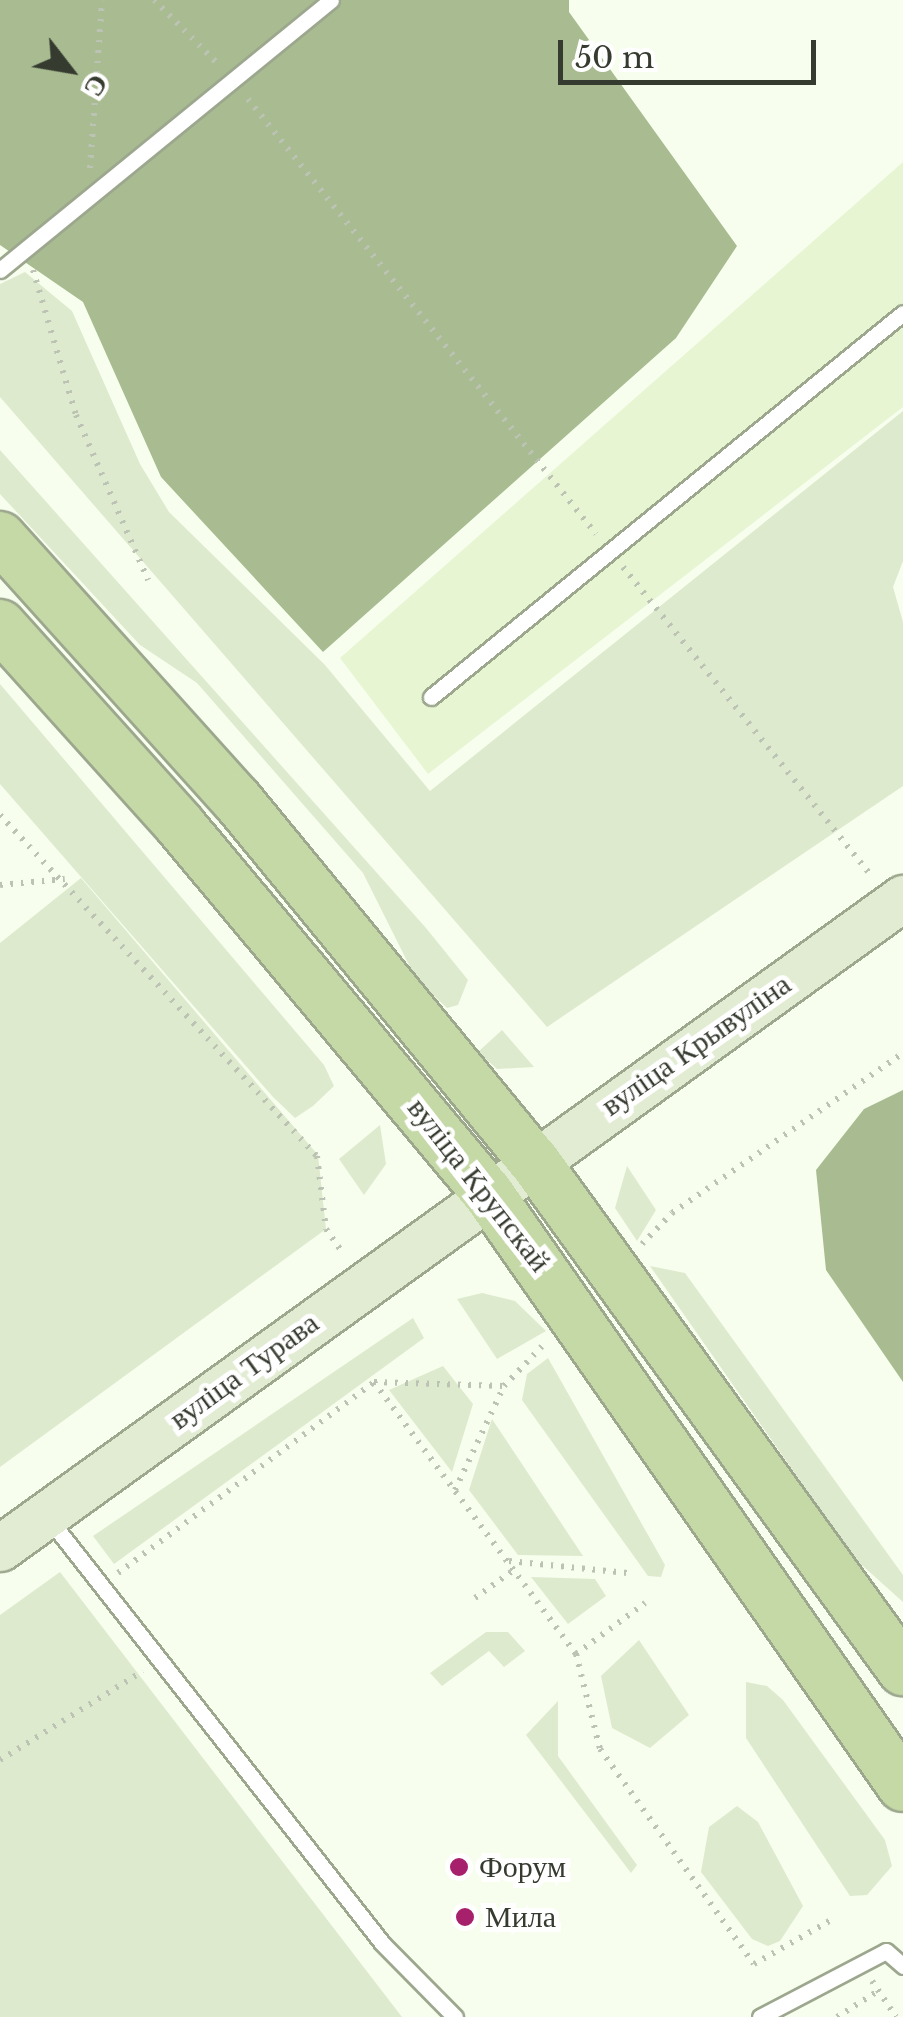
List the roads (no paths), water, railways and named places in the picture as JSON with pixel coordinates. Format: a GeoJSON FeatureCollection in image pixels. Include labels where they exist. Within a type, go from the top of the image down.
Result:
{"type":"FeatureCollection","features":[{"type":"Feature","properties":{"kind":"main road","name":"вуліца Крупскай"},"geometry":{"type":"LineString","coordinates":[[0,537],[237,800],[534,1161],[903,1670]]}},
{"type":"Feature","properties":{"kind":"main road","name":"вуліца Крупскай"},"geometry":{"type":"LineString","coordinates":[[0,626],[179,824],[488,1192],[903,1786]]}},
{"type":"Feature","properties":{"kind":"main road","name":"вуліца Крывуліна"},"geometry":{"type":"LineString","coordinates":[[488,1192],[899,901]]}},
{"type":"Feature","properties":{"kind":"main road","name":"вуліца Турава"},"geometry":{"type":"LineString","coordinates":[[0,1548],[488,1192]]}},
{"type":"Feature","properties":{"kind":"lane"},"geometry":{"type":"LineString","coordinates":[[0,270],[230,77],[331,0]]}},
{"type":"Feature","properties":{"kind":"lane"},"geometry":{"type":"LineString","coordinates":[[431,698],[903,312]]}},
{"type":"Feature","properties":{"kind":"lane"},"geometry":{"type":"LineString","coordinates":[[46,1516],[382,1944],[454,2017]]}},
{"type":"Feature","properties":{"kind":"lane"},"geometry":{"type":"LineString","coordinates":[[760,2017],[886,1951],[903,1966]]}},
{"type":"Feature","properties":{"kind":"place","name":"Форум"},"geometry":{"type":"Point","coordinates":[459,1867]}},
{"type":"Feature","properties":{"kind":"place","name":"Мила"},"geometry":{"type":"Point","coordinates":[465,1917]}}]}
